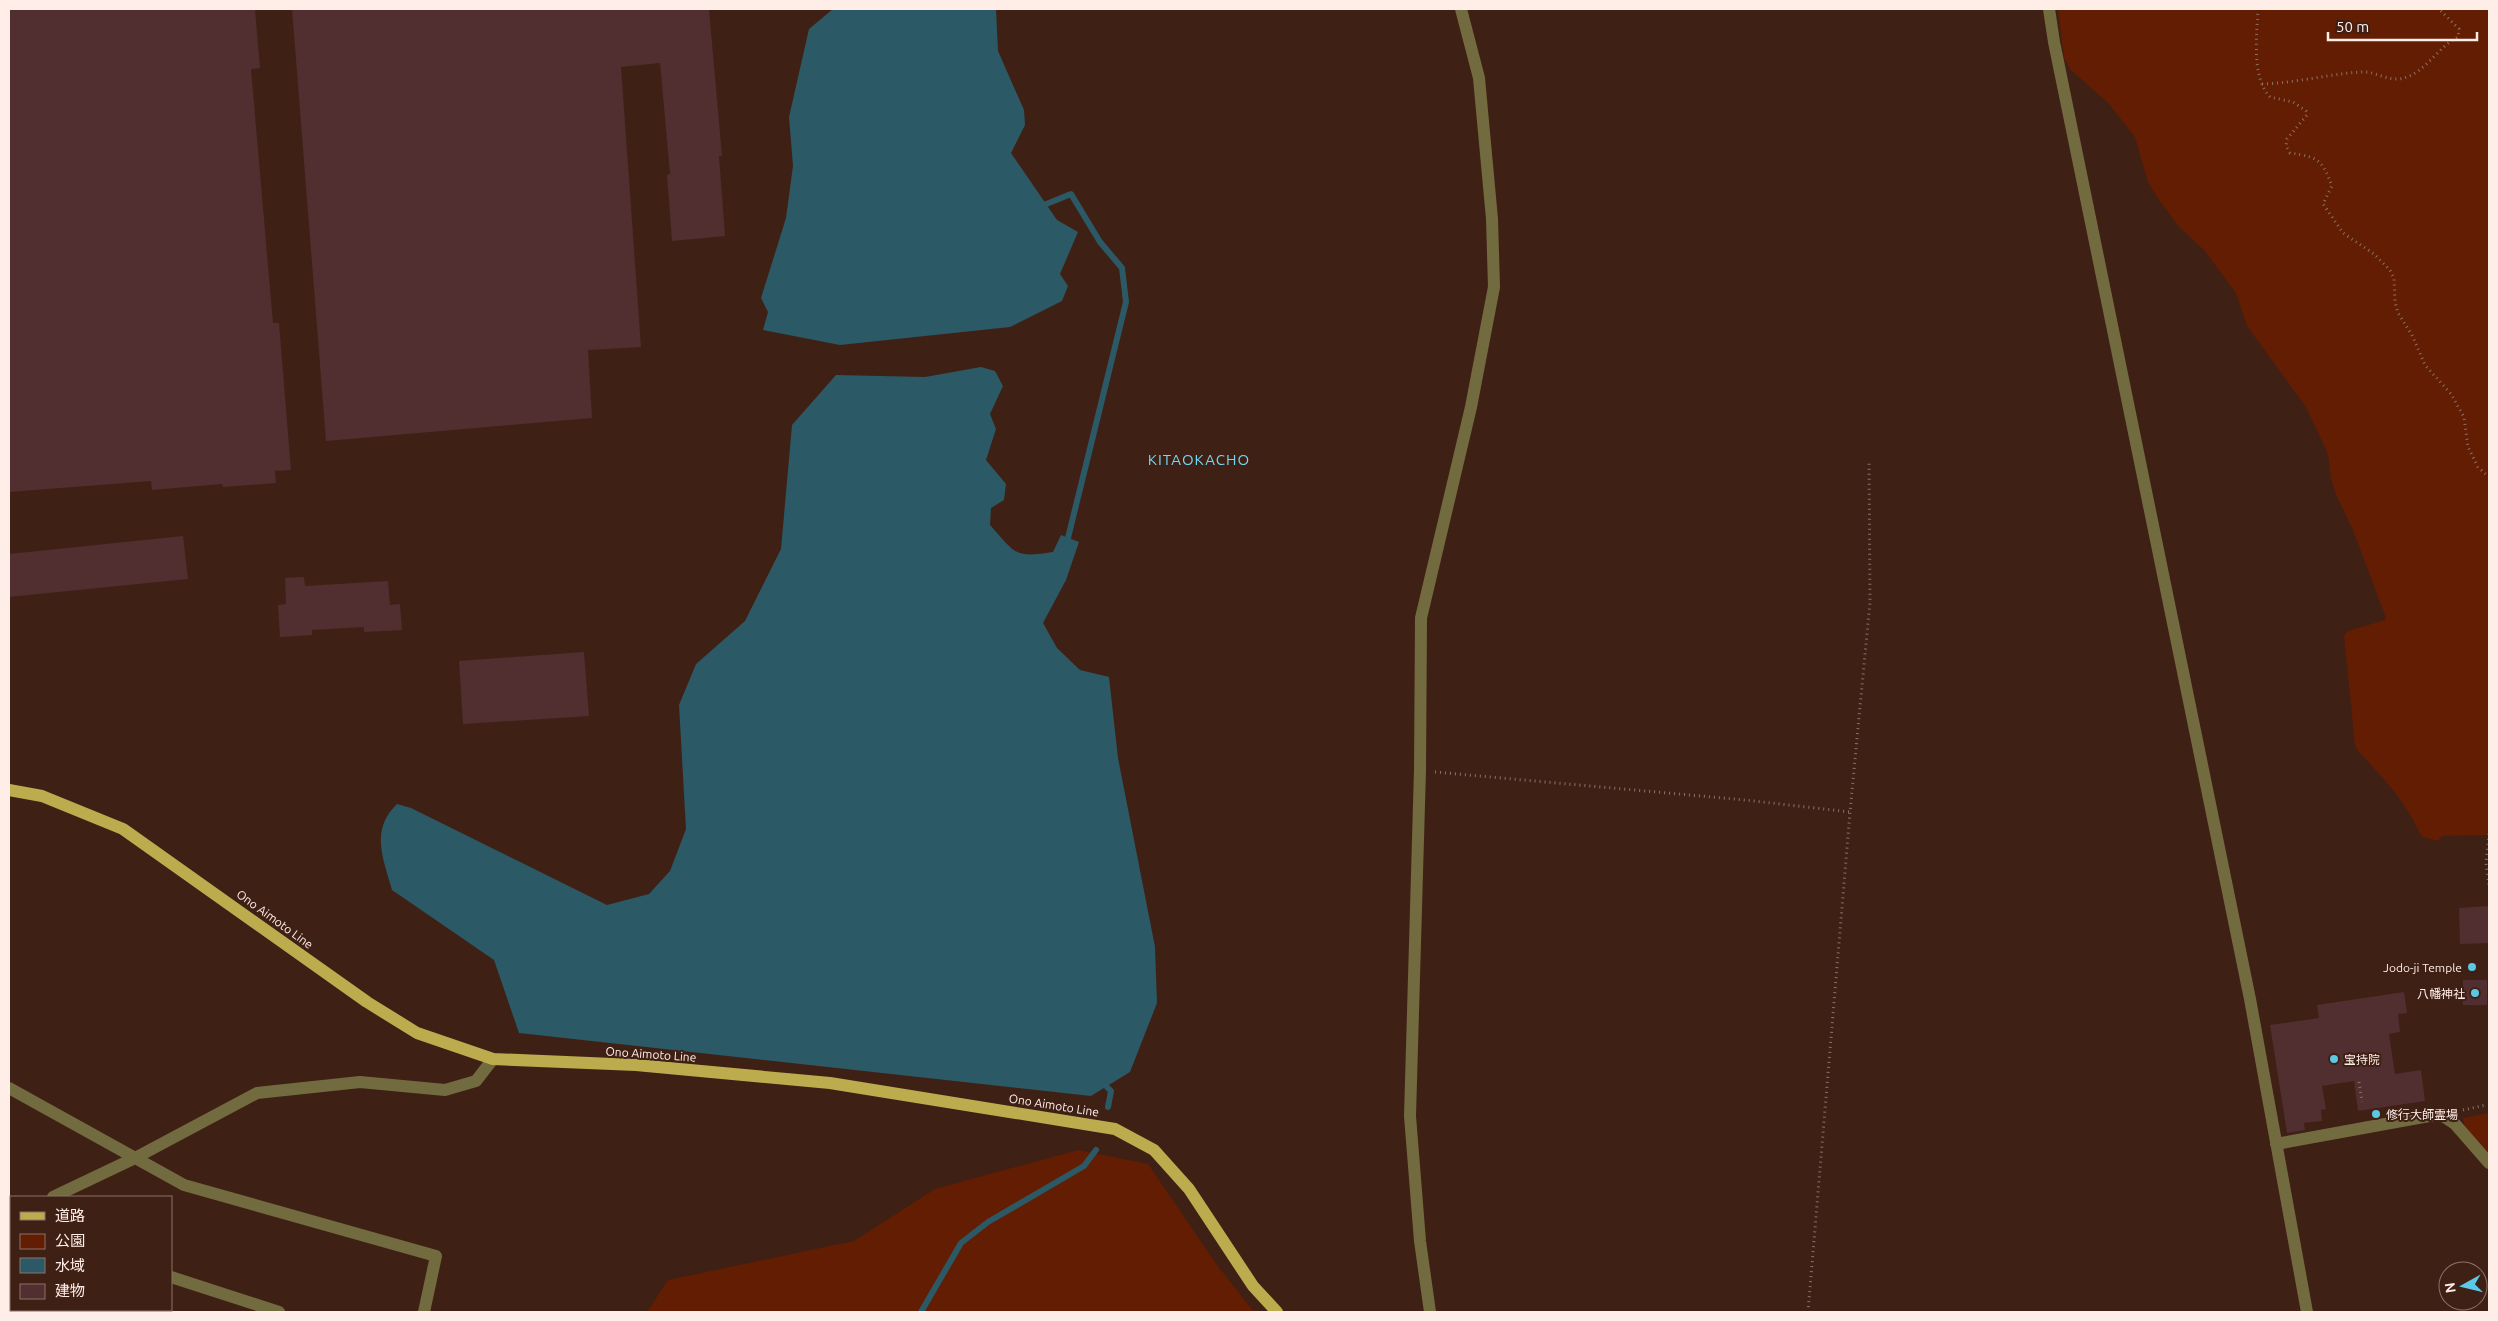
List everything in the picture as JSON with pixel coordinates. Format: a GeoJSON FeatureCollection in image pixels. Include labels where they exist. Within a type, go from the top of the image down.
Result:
{"type":"FeatureCollection","features":[{"type":"Feature","properties":{"kind":"main road","name":"Ono Aimoto Line"},"geometry":{"type":"LineString","coordinates":[[9,790],[42,796],[123,829],[367,1002],[417,1033],[493,1059],[636,1065],[830,1084],[1115,1129],[1154,1150],[1189,1189],[1253,1286],[1277,1312]]}},
{"type":"Feature","properties":{"kind":"street"},"geometry":{"type":"LineString","coordinates":[[1430,1312],[1420,1241],[1410,1116],[1420,770],[1421,618],[1472,406],[1494,287],[1492,219],[1479,78],[1461,9]]}},
{"type":"Feature","properties":{"kind":"street"},"geometry":{"type":"LineString","coordinates":[[2049,9],[2054,42],[2250,999],[2307,1312]]}},
{"type":"Feature","properties":{"kind":"street"},"geometry":{"type":"LineString","coordinates":[[55,1196],[135,1158],[257,1093],[360,1082],[445,1090],[476,1081],[493,1059]]}},
{"type":"Feature","properties":{"kind":"street"},"geometry":{"type":"LineString","coordinates":[[9,1088],[184,1186],[436,1256],[424,1312]]}},
{"type":"Feature","properties":{"kind":"street"},"geometry":{"type":"LineString","coordinates":[[2276,1144],[2440,1114],[2455,1124],[2489,1163]]}},
{"type":"Feature","properties":{"kind":"street"},"geometry":{"type":"LineString","coordinates":[[172,1277],[279,1312]]}},
{"type":"Feature","properties":{"kind":"path"},"geometry":{"type":"LineString","coordinates":[[2258,9],[2256,51],[2262,84],[2270,97],[2292,102],[2306,111],[2306,118],[2287,139],[2286,146],[2290,153],[2318,160],[2323,165],[2332,186],[2324,204],[2343,233],[2374,254],[2390,270],[2394,278],[2398,313],[2412,335],[2425,365],[2451,394],[2464,417],[2468,447],[2478,467],[2489,476]]}},
{"type":"Feature","properties":{"kind":"path"},"geometry":{"type":"LineString","coordinates":[[2262,84],[2288,84],[2364,72],[2387,79],[2405,78],[2420,70],[2449,41],[2458,37],[2459,29],[2440,9]]}},
{"type":"Feature","properties":{"kind":"path"},"geometry":{"type":"LineString","coordinates":[[1808,1312],[1850,812],[1870,602],[1869,460]]}},
{"type":"Feature","properties":{"kind":"path"},"geometry":{"type":"LineString","coordinates":[[1420,770],[1745,800],[1850,812]]}},
{"type":"Feature","properties":{"kind":"path"},"geometry":{"type":"LineString","coordinates":[[2489,834],[2486,863],[2489,886]]}},
{"type":"Feature","properties":{"kind":"path"},"geometry":{"type":"LineString","coordinates":[[2359,1082],[2362,1102]]}},
{"type":"Feature","properties":{"kind":"green space"},"geometry":{"type":"Polygon","coordinates":[[[2058,9],[2489,9],[2489,835],[2443,836],[2437,841],[2421,836],[2402,801],[2358,751],[2355,745],[2344,636],[2348,631],[2385,620],[2386,618],[2353,530],[2337,497],[2331,479],[2328,454],[2306,407],[2247,326],[2236,293],[2204,250],[2179,227],[2148,182],[2135,137],[2109,104],[2070,69],[2064,58],[2058,9]]]}},
{"type":"Feature","properties":{"kind":"green space"},"geometry":{"type":"Polygon","coordinates":[[[2489,1113],[2489,1155],[2465,1128],[2463,1118],[2489,1113]]]}},
{"type":"Feature","properties":{"kind":"green space"},"geometry":{"type":"Polygon","coordinates":[[[1078,1150],[1148,1164],[1217,1265],[1254,1312],[647,1312],[668,1280],[854,1241],[935,1189],[1078,1150]]]}},
{"type":"Feature","properties":{"kind":"water"},"geometry":{"type":"Polygon","coordinates":[[[833,9],[996,9],[998,51],[1024,110],[1025,125],[1011,153],[1057,220],[1078,232],[1060,274],[1068,286],[1062,301],[1010,327],[840,345],[763,330],[768,312],[761,298],[786,218],[793,166],[789,117],[809,29],[833,9]]]}},
{"type":"Feature","properties":{"kind":"water"},"geometry":{"type":"Polygon","coordinates":[[[981,367],[995,371],[1003,386],[990,414],[996,429],[986,460],[1006,484],[1004,500],[991,508],[990,525],[1011,548],[1023,554],[1053,552],[1061,535],[1079,542],[1066,580],[1043,623],[1057,648],[1080,670],[1109,677],[1118,758],[1155,947],[1157,1003],[1130,1072],[1091,1096],[519,1033],[494,960],[392,890],[381,845],[381,834],[389,814],[397,804],[411,808],[607,905],[649,894],[670,871],[686,829],[679,705],[696,664],[745,621],[781,549],[792,425],[836,375],[925,377],[981,367]]]}},
{"type":"Feature","properties":{"kind":"building"},"geometry":{"type":"Polygon","coordinates":[[[9,9],[255,9],[260,68],[251,69],[273,323],[279,323],[291,470],[275,471],[276,483],[223,487],[222,484],[152,490],[151,481],[9,492],[9,9]]]}},
{"type":"Feature","properties":{"kind":"building"},"geometry":{"type":"Polygon","coordinates":[[[292,9],[709,9],[722,156],[719,156],[725,236],[672,241],[667,175],[670,174],[660,63],[621,67],[641,347],[588,350],[592,418],[326,441],[292,9]]]}},
{"type":"Feature","properties":{"kind":"building"},"geometry":{"type":"Polygon","coordinates":[[[183,536],[188,579],[9,597],[9,554],[183,536]]]}},
{"type":"Feature","properties":{"kind":"building"},"geometry":{"type":"Polygon","coordinates":[[[304,577],[305,586],[388,581],[390,605],[400,604],[402,630],[364,632],[364,627],[312,630],[312,635],[280,637],[278,605],[286,604],[285,578],[304,577]]]}},
{"type":"Feature","properties":{"kind":"building"},"geometry":{"type":"Polygon","coordinates":[[[584,652],[589,716],[463,724],[459,661],[584,652]]]}},
{"type":"Feature","properties":{"kind":"building"},"geometry":{"type":"Polygon","coordinates":[[[2489,906],[2489,943],[2460,944],[2459,908],[2489,906]]]}},
{"type":"Feature","properties":{"kind":"building","name":"八幡神社"},"geometry":{"type":"Polygon","coordinates":[[[2463,980],[2487,980],[2487,1005],[2463,1005],[2463,980]]]}},
{"type":"Feature","properties":{"kind":"building","name":"宝持院"},"geometry":{"type":"Polygon","coordinates":[[[2404,992],[2407,1013],[2398,1014],[2400,1032],[2389,1034],[2395,1074],[2421,1070],[2425,1101],[2358,1111],[2354,1081],[2322,1086],[2326,1109],[2321,1110],[2322,1121],[2304,1123],[2305,1130],[2287,1133],[2270,1025],[2319,1018],[2317,1005],[2404,992]]]}},
{"type":"Feature","properties":{"kind":"waterway"},"geometry":{"type":"LineString","coordinates":[[1039,207],[1071,194],[1100,242],[1122,268],[1126,302],[1066,546]]}},
{"type":"Feature","properties":{"kind":"waterway"},"geometry":{"type":"LineString","coordinates":[[1101,1081],[1111,1091],[1108,1107]]}},
{"type":"Feature","properties":{"kind":"waterway"},"geometry":{"type":"LineString","coordinates":[[921,1312],[961,1243],[988,1222],[1084,1166],[1096,1150]]}},
{"type":"Feature","properties":{"kind":"place","name":"Jodo-ji Temple"},"geometry":{"type":"Point","coordinates":[2472,967]}},
{"type":"Feature","properties":{"kind":"place","name":"八幡神社"},"geometry":{"type":"Point","coordinates":[2475,993]}},
{"type":"Feature","properties":{"kind":"place","name":"宝持院"},"geometry":{"type":"Point","coordinates":[2334,1059]}},
{"type":"Feature","properties":{"kind":"place","name":"修行大師霊場"},"geometry":{"type":"Point","coordinates":[2376,1114]}},
{"type":"Feature","properties":{"kind":"district","name":"KITAOKACHO"},"geometry":{"type":"Point","coordinates":[1199,459]}}]}
